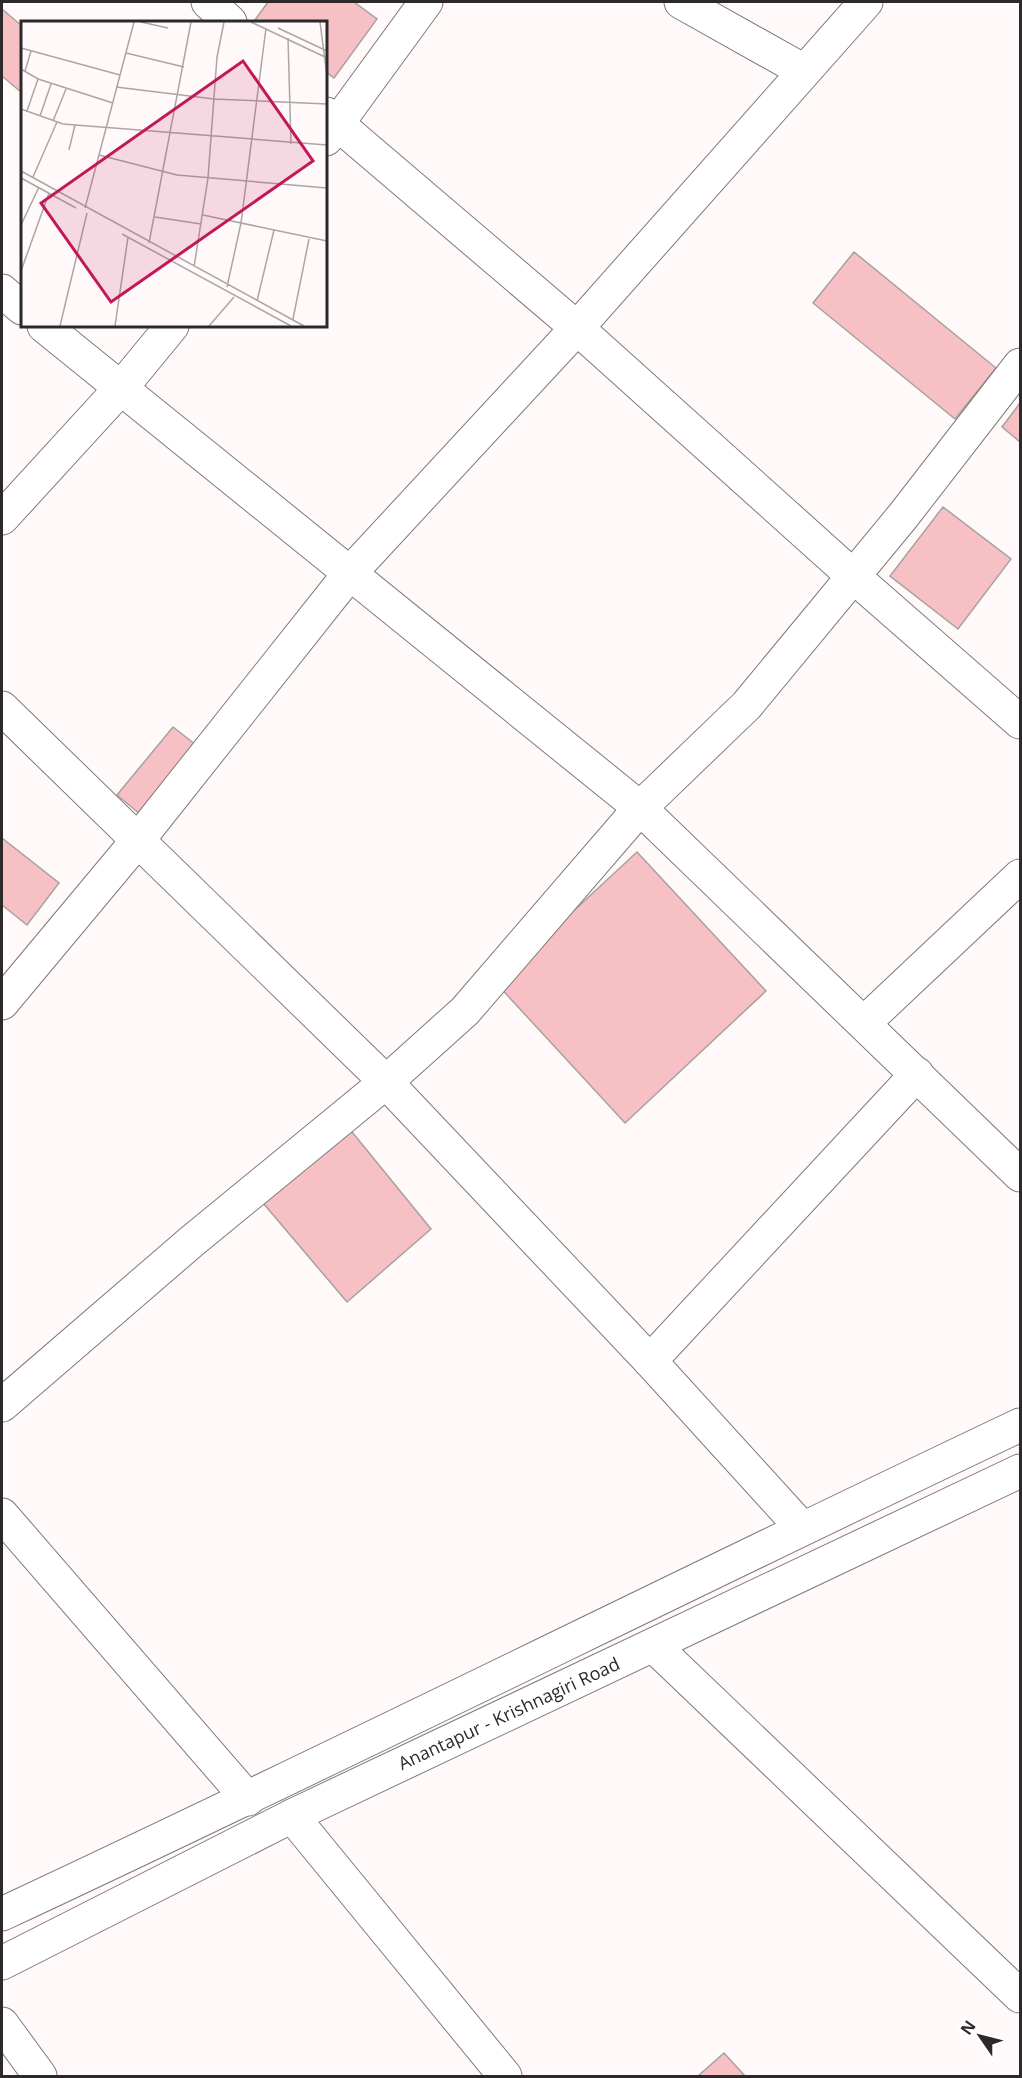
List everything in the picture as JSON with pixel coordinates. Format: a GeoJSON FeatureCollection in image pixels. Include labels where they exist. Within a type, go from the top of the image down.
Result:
{"type":"FeatureCollection","features":[{"type":"Feature","properties":{"kind":"street"},"geometry":{"type":"LineString","coordinates":[[208,2],[229,21]]}},
{"type":"Feature","properties":{"kind":"street"},"geometry":{"type":"LineString","coordinates":[[426,2],[329,126],[577,328],[853,576],[1020,722]]}},
{"type":"Feature","properties":{"kind":"street"},"geometry":{"type":"LineString","coordinates":[[681,2],[804,71]]}},
{"type":"Feature","properties":{"kind":"street"},"geometry":{"type":"LineString","coordinates":[[2,1003],[138,840],[350,573],[577,328],[866,2]]}},
{"type":"Feature","properties":{"kind":"street"},"geometry":{"type":"LineString","coordinates":[[2,291],[21,307]]}},
{"type":"Feature","properties":{"kind":"street"},"geometry":{"type":"LineString","coordinates":[[45,327],[640,808],[1020,1175]]}},
{"type":"Feature","properties":{"kind":"street"},"geometry":{"type":"LineString","coordinates":[[2,518],[121,388],[171,327]]}},
{"type":"Feature","properties":{"kind":"street"},"geometry":{"type":"LineString","coordinates":[[2,1405],[191,1242],[386,1082],[465,1011],[640,808],[747,705],[853,576],[1020,365]]}},
{"type":"Feature","properties":{"kind":"street"},"geometry":{"type":"LineString","coordinates":[[2,708],[386,1082],[650,1360],[802,1528]]}},
{"type":"Feature","properties":{"kind":"street"},"geometry":{"type":"LineString","coordinates":[[864,1023],[1020,876]]}},
{"type":"Feature","properties":{"kind":"street"},"geometry":{"type":"LineString","coordinates":[[650,1360],[917,1074]]}},
{"type":"Feature","properties":{"kind":"street","name":"Anantapur - Krishnagiri Road"},"geometry":{"type":"LineString","coordinates":[[2,1914],[248,1799],[802,1528],[1020,1425]]}},
{"type":"Feature","properties":{"kind":"street","name":"Anantapur - Krishnagiri Road"},"geometry":{"type":"LineString","coordinates":[[2,1963],[292,1816],[1020,1471]]}},
{"type":"Feature","properties":{"kind":"street"},"geometry":{"type":"LineString","coordinates":[[2,1515],[248,1799]]}},
{"type":"Feature","properties":{"kind":"street"},"geometry":{"type":"LineString","coordinates":[[654,1646],[1020,1996]]}},
{"type":"Feature","properties":{"kind":"street"},"geometry":{"type":"LineString","coordinates":[[292,1816],[505,2076]]}},
{"type":"Feature","properties":{"kind":"street"},"geometry":{"type":"LineString","coordinates":[[2,2024],[40,2076]]}},
{"type":"Feature","properties":{"kind":"building"},"geometry":{"type":"Polygon","coordinates":[[[268,2],[354,2],[377,19],[334,78],[327,73],[327,21],[255,20],[268,2]]]}},
{"type":"Feature","properties":{"kind":"building"},"geometry":{"type":"Polygon","coordinates":[[[2,9],[21,25],[21,92],[2,76],[2,9]]]}},
{"type":"Feature","properties":{"kind":"building"},"geometry":{"type":"Polygon","coordinates":[[[854,252],[996,368],[955,419],[813,303],[854,252]]]}},
{"type":"Feature","properties":{"kind":"building"},"geometry":{"type":"Polygon","coordinates":[[[1020,403],[1020,442],[1002,427],[1020,403]]]}},
{"type":"Feature","properties":{"kind":"building"},"geometry":{"type":"Polygon","coordinates":[[[943,507],[1011,559],[958,629],[890,576],[943,507]]]}},
{"type":"Feature","properties":{"kind":"building"},"geometry":{"type":"Polygon","coordinates":[[[173,727],[214,759],[158,829],[117,795],[173,727]]]}},
{"type":"Feature","properties":{"kind":"building"},"geometry":{"type":"Polygon","coordinates":[[[2,838],[59,883],[27,925],[2,905],[2,838]]]}},
{"type":"Feature","properties":{"kind":"building"},"geometry":{"type":"Polygon","coordinates":[[[637,852],[766,991],[625,1123],[496,983],[637,852]]]}},
{"type":"Feature","properties":{"kind":"building"},"geometry":{"type":"Polygon","coordinates":[[[348,1127],[431,1229],[347,1302],[258,1197],[348,1127]]]}},
{"type":"Feature","properties":{"kind":"building"},"geometry":{"type":"Polygon","coordinates":[[[724,2053],[745,2076],[698,2076],[724,2053]]]}}]}
